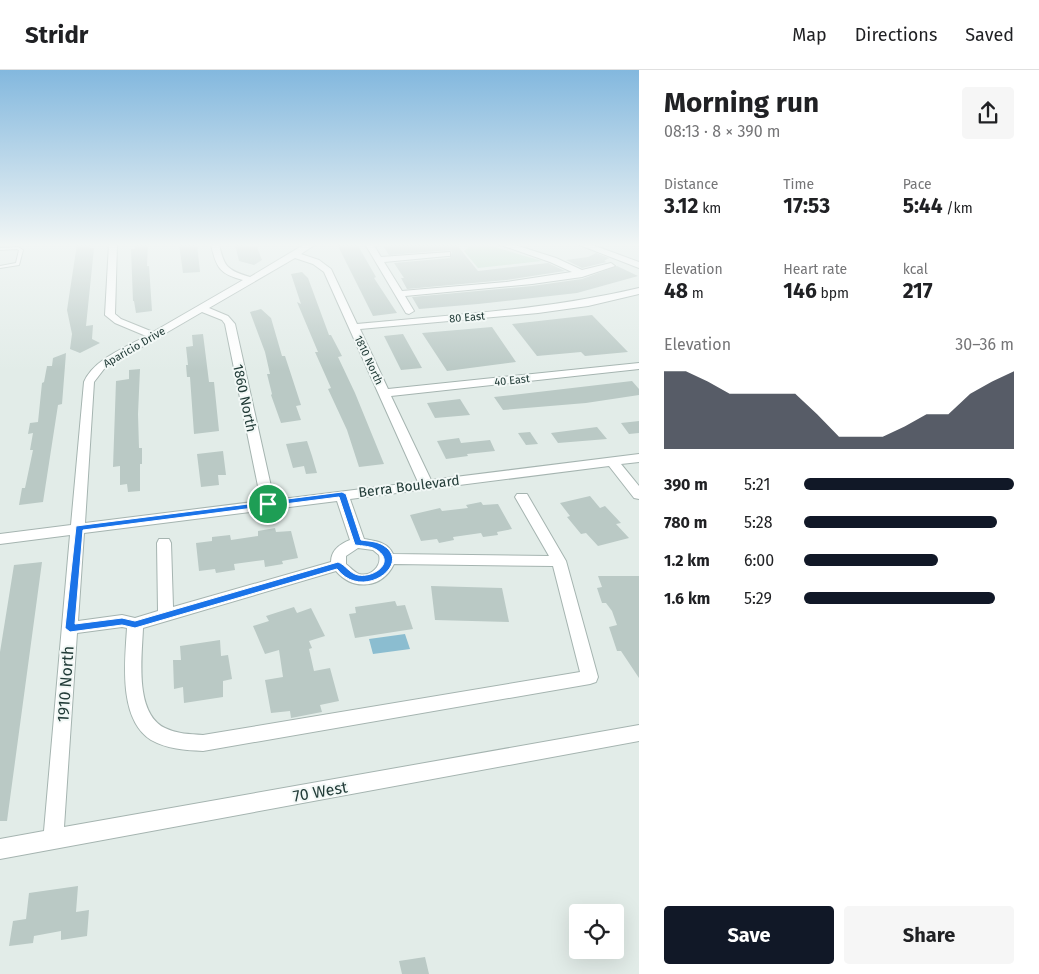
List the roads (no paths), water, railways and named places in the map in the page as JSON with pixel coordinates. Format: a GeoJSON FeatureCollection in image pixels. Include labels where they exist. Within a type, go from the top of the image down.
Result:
{"type":"FeatureCollection","features":[{"type":"Feature","properties":{"kind":"street"},"geometry":{"type":"LineString","coordinates":[[110,286],[110,315],[118,321],[155,336]]}},
{"type":"Feature","properties":{"kind":"street","name":"Aparicio Drive"},"geometry":{"type":"LineString","coordinates":[[79,528],[89,382],[92,375],[100,367],[241,286]]}},
{"type":"Feature","properties":{"kind":"street","name":"1810 North"},"geometry":{"type":"LineString","coordinates":[[333,286],[426,484]]}},
{"type":"Feature","properties":{"kind":"street"},"geometry":{"type":"LineString","coordinates":[[393,286],[409,311]]}},
{"type":"Feature","properties":{"kind":"street"},"geometry":{"type":"LineString","coordinates":[[398,294],[489,286]]}},
{"type":"Feature","properties":{"kind":"street","name":"80 East"},"geometry":{"type":"LineString","coordinates":[[354,327],[538,310],[588,303],[639,290]]}},
{"type":"Feature","properties":{"kind":"street","name":"1860 North"},"geometry":{"type":"LineString","coordinates":[[202,308],[225,318],[230,324],[268,504]]}},
{"type":"Feature","properties":{"kind":"street","name":"40 East"},"geometry":{"type":"LineString","coordinates":[[384,393],[639,366]]}},
{"type":"Feature","properties":{"kind":"street","name":"Berra Boulevard"},"geometry":{"type":"LineString","coordinates":[[0,539],[342,494],[639,458]]}},
{"type":"Feature","properties":{"kind":"street"},"geometry":{"type":"LineString","coordinates":[[612,461],[639,495]]}},
{"type":"Feature","properties":{"kind":"street"},"geometry":{"type":"LineString","coordinates":[[342,494],[358,542]]}},
{"type":"Feature","properties":{"kind":"street"},"geometry":{"type":"LineString","coordinates":[[135,624],[134,692],[140,714],[146,724],[166,737],[190,743],[204,743],[590,678],[559,561],[522,496]]}},
{"type":"Feature","properties":{"kind":"street","name":"1910 North"},"geometry":{"type":"LineString","coordinates":[[53,839],[79,528]]}},
{"type":"Feature","properties":{"kind":"street"},"geometry":{"type":"LineString","coordinates":[[358,542],[378,546],[385,552],[388,559],[387,566],[382,573],[374,578],[363,579],[353,577],[344,572],[338,565],[341,551],[348,545],[358,542]]}},
{"type":"Feature","properties":{"kind":"street"},"geometry":{"type":"LineString","coordinates":[[164,543],[166,616]]}},
{"type":"Feature","properties":{"kind":"street"},"geometry":{"type":"LineString","coordinates":[[388,559],[559,561]]}},
{"type":"Feature","properties":{"kind":"street"},"geometry":{"type":"LineString","coordinates":[[70,628],[122,621],[135,624],[338,565]]}},
{"type":"Feature","properties":{"kind":"street","name":"70 West"},"geometry":{"type":"LineString","coordinates":[[0,849],[639,733]]}},
{"type":"Feature","properties":{"kind":"water"},"geometry":{"type":"Polygon","coordinates":[[[405,634],[410,649],[373,654],[369,639],[405,634]]]}}]}
